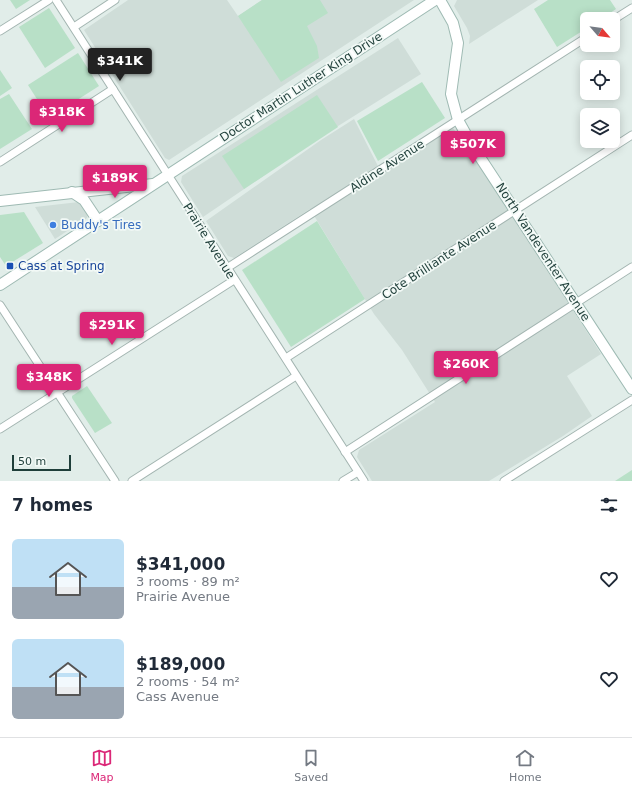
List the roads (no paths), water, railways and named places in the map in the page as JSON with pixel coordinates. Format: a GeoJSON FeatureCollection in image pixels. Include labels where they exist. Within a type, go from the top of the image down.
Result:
{"type":"FeatureCollection","features":[{"type":"Feature","properties":{"kind":"main road","name":"Doctor Martin Luther King Drive"},"geometry":{"type":"LineString","coordinates":[[0,285],[435,0]]}},
{"type":"Feature","properties":{"kind":"main road","name":"North Vandeventer Avenue"},"geometry":{"type":"LineString","coordinates":[[440,0],[456,31],[458,43],[451,94],[458,120],[472,145],[517,210],[632,389]]}},
{"type":"Feature","properties":{"kind":"main road"},"geometry":{"type":"LineString","coordinates":[[0,201],[155,184]]}},
{"type":"Feature","properties":{"kind":"main road"},"geometry":{"type":"LineString","coordinates":[[72,192],[87,203],[98,221]]}},
{"type":"Feature","properties":{"kind":"street"},"geometry":{"type":"LineString","coordinates":[[0,31],[49,0]]}},
{"type":"Feature","properties":{"kind":"street","name":"Prairie Avenue"},"geometry":{"type":"LineString","coordinates":[[56,0],[364,481]]}},
{"type":"Feature","properties":{"kind":"street"},"geometry":{"type":"LineString","coordinates":[[74,27],[115,0]]}},
{"type":"Feature","properties":{"kind":"street"},"geometry":{"type":"LineString","coordinates":[[620,16],[632,8]]}},
{"type":"Feature","properties":{"kind":"street","name":"Aldine Avenue"},"geometry":{"type":"LineString","coordinates":[[227,268],[580,42]]}},
{"type":"Feature","properties":{"kind":"street"},"geometry":{"type":"LineString","coordinates":[[0,162],[113,88]]}},
{"type":"Feature","properties":{"kind":"street","name":"Cote Brilliante Avenue"},"geometry":{"type":"LineString","coordinates":[[286,358],[632,135]]}},
{"type":"Feature","properties":{"kind":"street"},"geometry":{"type":"LineString","coordinates":[[345,452],[632,267]]}},
{"type":"Feature","properties":{"kind":"street"},"geometry":{"type":"LineString","coordinates":[[0,429],[234,280]]}},
{"type":"Feature","properties":{"kind":"street"},"geometry":{"type":"LineString","coordinates":[[0,305],[115,481]]}},
{"type":"Feature","properties":{"kind":"street"},"geometry":{"type":"LineString","coordinates":[[132,481],[296,376]]}},
{"type":"Feature","properties":{"kind":"street"},"geometry":{"type":"LineString","coordinates":[[504,481],[632,400]]}},
{"type":"Feature","properties":{"kind":"street"},"geometry":{"type":"LineString","coordinates":[[343,481],[358,472]]}},
{"type":"Feature","properties":{"kind":"place","name":"Buddy's Tires"},"geometry":{"type":"Point","coordinates":[53,225]}},
{"type":"Feature","properties":{"kind":"place","name":"Cass at Spring"},"geometry":{"type":"Point","coordinates":[10,266]}}]}
